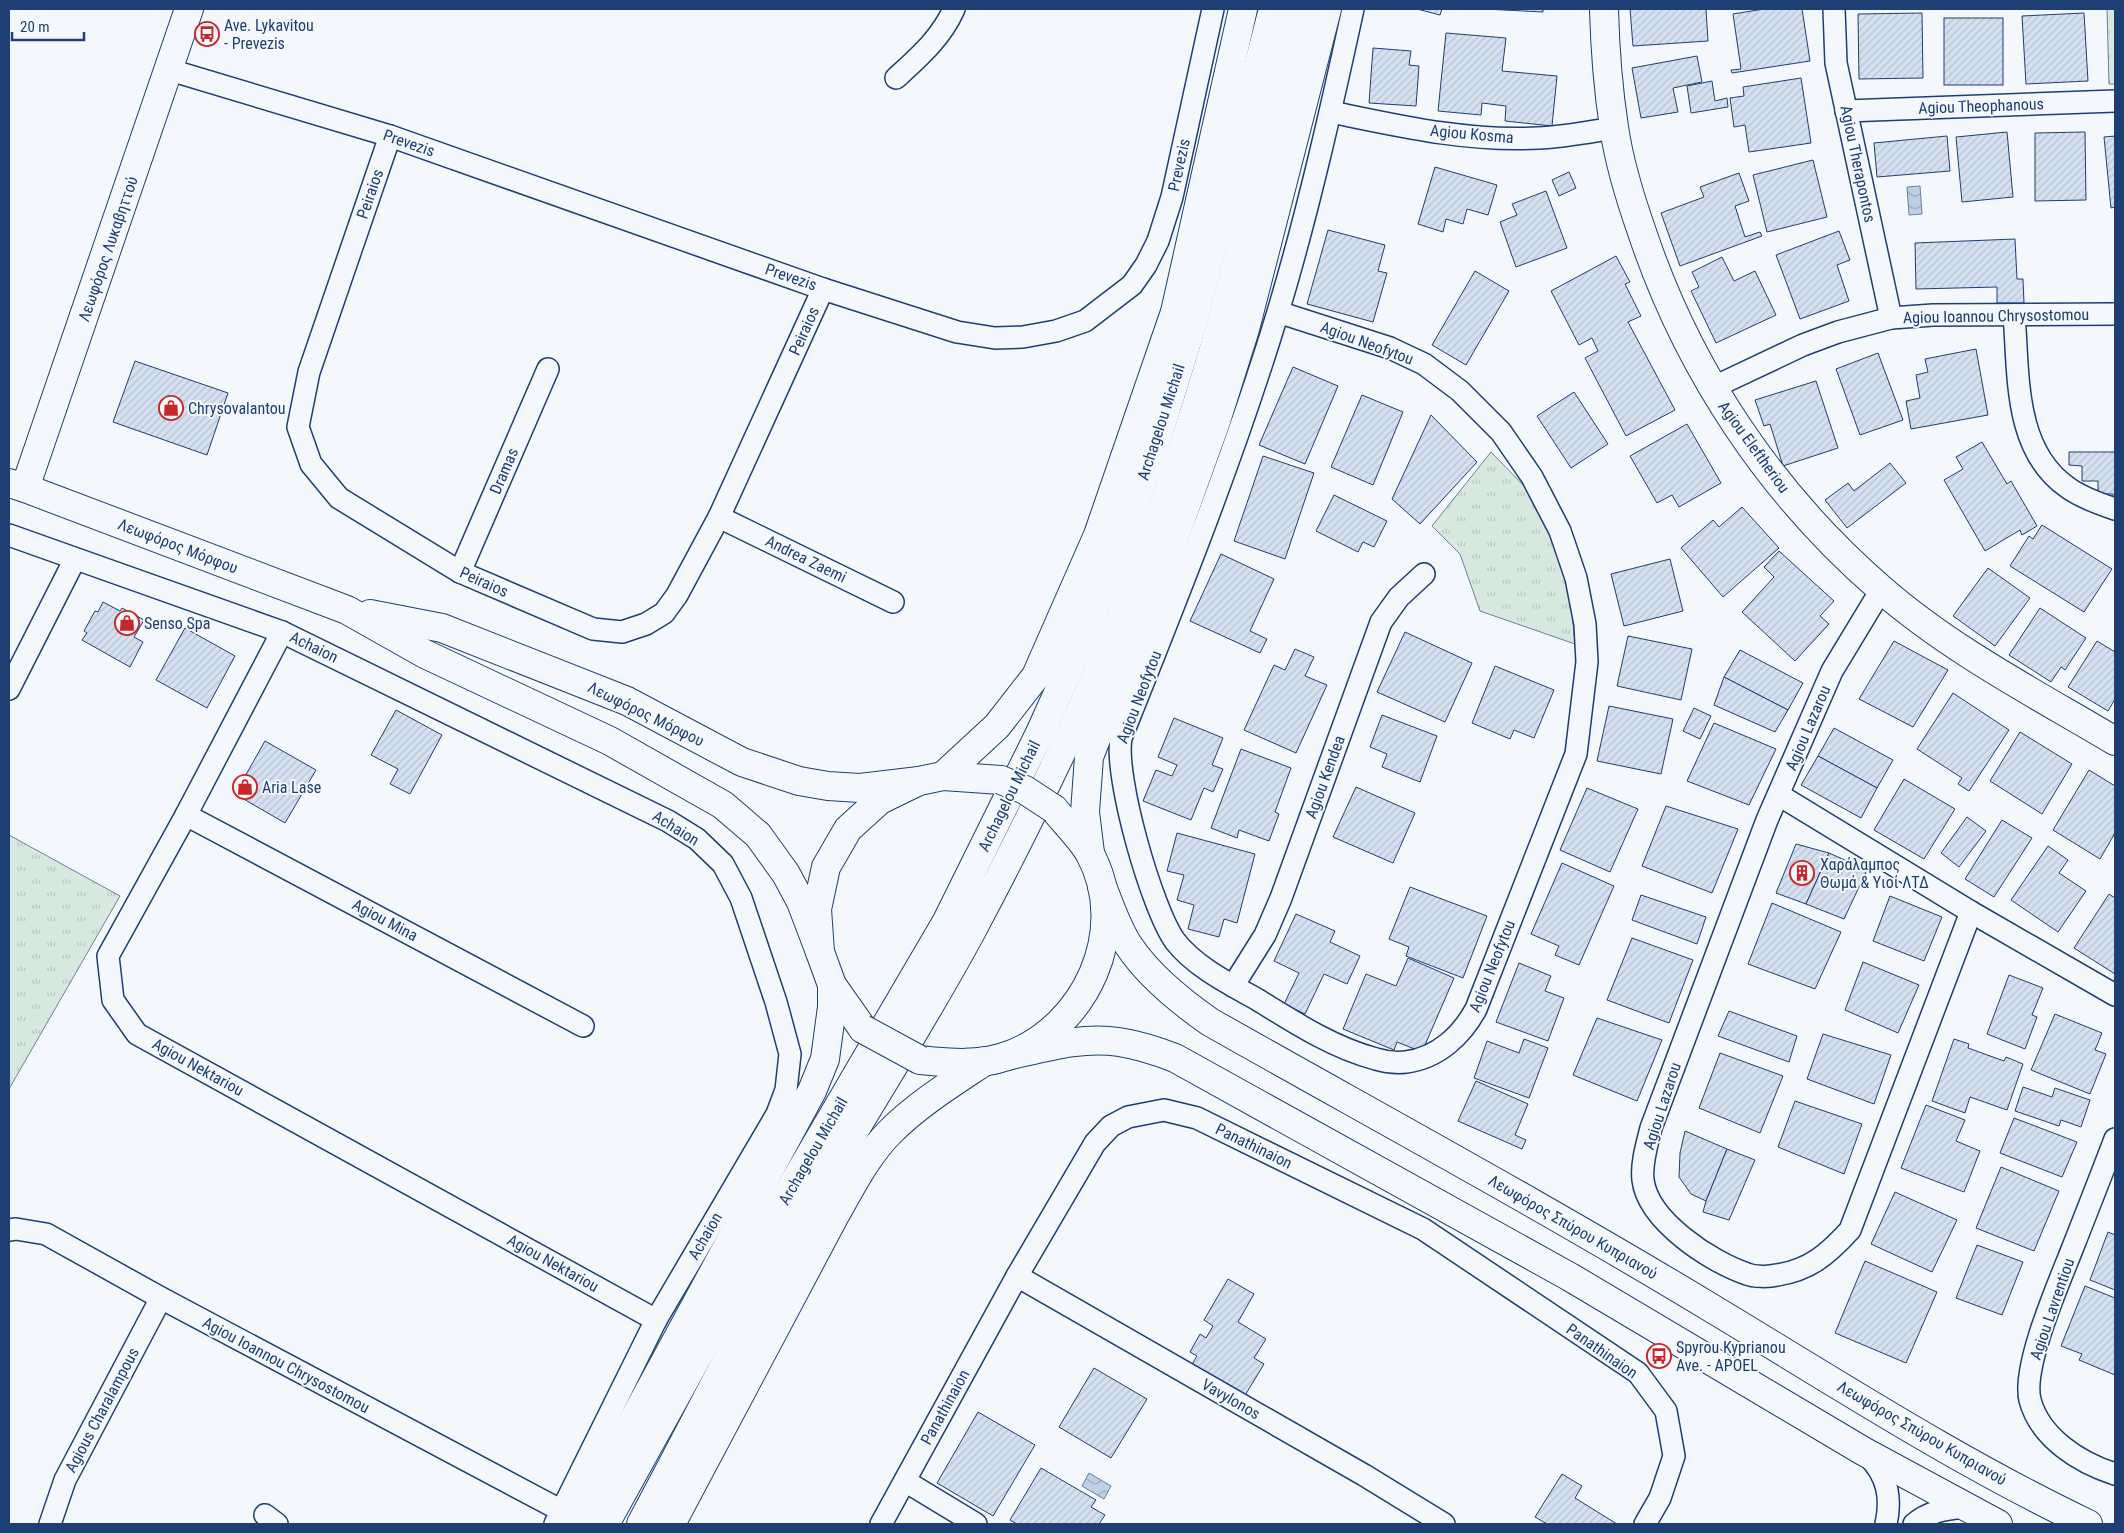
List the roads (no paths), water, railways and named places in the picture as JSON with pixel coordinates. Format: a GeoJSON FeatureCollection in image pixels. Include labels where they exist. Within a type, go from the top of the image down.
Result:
{"type":"FeatureCollection","features":[{"type":"Feature","properties":{"kind":"main road","name":"Λεωφόρος Λυκαβηττού"},"geometry":{"type":"LineString","coordinates":[[17,486],[170,70],[189,9]]}},
{"type":"Feature","properties":{"kind":"main road"},"geometry":{"type":"LineString","coordinates":[[820,952],[817,909],[826,867],[848,829],[880,800],[931,778],[997,726],[1036,676],[1098,536],[1175,312],[1243,9]]}},
{"type":"Feature","properties":{"kind":"main road","name":"Archagelou Michail"},"geometry":{"type":"LineString","coordinates":[[605,1524],[790,1191],[947,921],[1040,733],[1081,642],[1152,454],[1194,319],[1273,9]]}},
{"type":"Feature","properties":{"kind":"main road","name":"Archagelou Michail"},"geometry":{"type":"LineString","coordinates":[[641,1524],[811,1204],[886,1080],[971,933],[1059,758],[1108,648],[1145,556],[1207,372],[1221,325],[1300,9]]}},
{"type":"Feature","properties":{"kind":"main road"},"geometry":{"type":"LineString","coordinates":[[671,1524],[835,1214],[863,1168],[889,1133],[935,1095],[996,1059],[1039,1040],[1066,1018],[1087,989],[1101,956],[1106,921],[1102,886],[1090,853],[1085,812],[1089,757],[1164,566],[1218,414],[1245,329],[1327,9]]}},
{"type":"Feature","properties":{"kind":"main road","name":"Agiou Eleftheriou"},"geometry":{"type":"LineString","coordinates":[[1604,9],[1604,43],[1614,128],[1631,201],[1654,269],[1679,326],[1712,388],[1748,444],[1782,487],[1833,544],[1881,590],[1932,628],[1980,660],[2115,741]]}},
{"type":"Feature","properties":{"kind":"main road","name":"Λεωφόρος Μόρφου"},"geometry":{"type":"LineString","coordinates":[[17,486],[346,610],[425,654],[610,741],[723,805],[758,835],[786,874],[801,902],[832,985]]}},
{"type":"Feature","properties":{"kind":"main road","name":"Λεωφόρος Μόρφου"},"geometry":{"type":"LineString","coordinates":[[346,610],[442,628],[627,701],[742,762],[799,781],[828,786],[860,788],[931,778],[1001,780],[1025,790],[1054,809],[1090,853]]}},
{"type":"Feature","properties":{"kind":"main road","name":"Λεωφόρος Σπύρου Κυπριανού"},"geometry":{"type":"LineString","coordinates":[[1102,886],[1129,946],[1171,992],[1210,1022],[1582,1231],[1913,1429],[2054,1508],[2088,1524]]}},
{"type":"Feature","properties":{"kind":"main road"},"geometry":{"type":"LineString","coordinates":[[832,985],[863,1029],[920,1060],[960,1064],[996,1059],[1078,1042],[1117,1041],[1146,1047],[1175,1058],[1570,1277],[1863,1451],[1963,1507],[1998,1524]]}},
{"type":"Feature","properties":{"kind":"main road"},"geometry":{"type":"LineString","coordinates":[[564,1520],[812,1092],[825,1059],[832,1007],[832,985]]}},
{"type":"Feature","properties":{"kind":"street"},"geometry":{"type":"LineString","coordinates":[[896,78],[932,44],[949,21],[954,9]]}},
{"type":"Feature","properties":{"kind":"street","name":"Prevezis"},"geometry":{"type":"LineString","coordinates":[[170,70],[390,136],[823,289],[957,332],[995,338],[1023,337],[1056,331],[1085,321],[1132,285],[1146,265],[1158,241],[1172,197],[1213,9]]}},
{"type":"Feature","properties":{"kind":"street","name":"Agiou Neofytou"},"geometry":{"type":"LineString","coordinates":[[1278,312],[1390,348],[1424,364],[1460,391],[1501,432],[1532,477],[1560,531],[1576,578],[1585,624],[1587,662],[1576,754],[1476,1009],[1467,1025],[1456,1036],[1431,1054],[1408,1062],[1377,1060],[1328,1041],[1233,986],[1188,955],[1164,924],[1155,901],[1135,833],[1120,764],[1119,750],[1121,738],[1170,616],[1234,443],[1278,312],[1331,112],[1353,9]]}},
{"type":"Feature","properties":{"kind":"street","name":"Agiou Therapontos"},"geometry":{"type":"LineString","coordinates":[[1834,9],[1836,63],[1891,318]]}},
{"type":"Feature","properties":{"kind":"street","name":"Agiou Theophanous"},"geometry":{"type":"LineString","coordinates":[[1846,111],[2115,101]]}},
{"type":"Feature","properties":{"kind":"street","name":"Agiou Kosma"},"geometry":{"type":"LineString","coordinates":[[1331,112],[1416,129],[1466,136],[1537,138],[1614,128]]}},
{"type":"Feature","properties":{"kind":"street","name":"Peiraios"},"geometry":{"type":"LineString","coordinates":[[390,136],[309,372],[298,427],[311,464],[339,498],[460,572],[593,629],[622,632],[646,624],[664,613],[677,595],[719,517],[823,289]]}},
{"type":"Feature","properties":{"kind":"street","name":"Agiou Ioannou Chrysostomou"},"geometry":{"type":"LineString","coordinates":[[1712,388],[1802,345],[1838,332],[1891,318],[1933,315],[2115,314]]}},
{"type":"Feature","properties":{"kind":"street"},"geometry":{"type":"LineString","coordinates":[[2014,315],[2022,414],[2027,434],[2036,451],[2055,478],[2068,488],[2115,510]]}},
{"type":"Feature","properties":{"kind":"street","name":"Dramas"},"geometry":{"type":"LineString","coordinates":[[460,572],[548,369]]}},
{"type":"Feature","properties":{"kind":"street","name":"Andrea Zaemi"},"geometry":{"type":"LineString","coordinates":[[719,517],[893,602]]}},
{"type":"Feature","properties":{"kind":"street","name":"Achaion"},"geometry":{"type":"LineString","coordinates":[[9,535],[282,632],[668,821],[697,839],[723,864],[741,898],[776,1002],[790,1054],[786,1090],[777,1114],[656,1320],[564,1520]]}},
{"type":"Feature","properties":{"kind":"street"},"geometry":{"type":"LineString","coordinates":[[9,689],[75,559]]}},
{"type":"Feature","properties":{"kind":"street","name":"Agiou Kendea"},"geometry":{"type":"LineString","coordinates":[[1233,986],[1265,935],[1281,898],[1381,622],[1399,597],[1424,574]]}},
{"type":"Feature","properties":{"kind":"street","name":"Agiou Lazarou"},"geometry":{"type":"LineString","coordinates":[[1881,590],[1832,671],[1767,820],[1651,1128],[1645,1154],[1643,1180],[1648,1197],[1658,1214],[1685,1239],[1718,1260],[1748,1275],[1776,1276],[1806,1268],[1829,1253],[1850,1230],[1971,912]]}},
{"type":"Feature","properties":{"kind":"street","name":"Agiou Nektariou"},"geometry":{"type":"LineString","coordinates":[[282,632],[186,815],[108,956],[113,1000],[137,1034],[656,1320]]}},
{"type":"Feature","properties":{"kind":"street"},"geometry":{"type":"LineString","coordinates":[[1779,795],[1971,912],[2115,996]]}},
{"type":"Feature","properties":{"kind":"street","name":"Agiou Mina"},"geometry":{"type":"LineString","coordinates":[[186,815],[584,1026]]}},
{"type":"Feature","properties":{"kind":"street","name":"Panathinaion"},"geometry":{"type":"LineString","coordinates":[[881,1524],[1017,1276],[1095,1143],[1111,1126],[1128,1117],[1164,1110],[1196,1118],[1423,1230],[1638,1373],[1666,1411],[1674,1456],[1660,1498],[1645,1524]]}},
{"type":"Feature","properties":{"kind":"street","name":"Agiou Lavrentiou"},"geometry":{"type":"LineString","coordinates":[[2115,1139],[2044,1323],[2030,1374],[2029,1385],[2030,1400],[2047,1433],[2074,1455],[2115,1474]]}},
{"type":"Feature","properties":{"kind":"street","name":"Agiou Ioannou Chrysostomou"},"geometry":{"type":"LineString","coordinates":[[9,1230],[16,1229],[46,1234],[564,1520]]}},
{"type":"Feature","properties":{"kind":"street","name":"Vavylonos"},"geometry":{"type":"LineString","coordinates":[[1017,1276],[1364,1475],[1444,1524]]}},
{"type":"Feature","properties":{"kind":"street","name":"Agious Charalampous"},"geometry":{"type":"LineString","coordinates":[[50,1524],[65,1480],[160,1298]]}},
{"type":"Feature","properties":{"kind":"street"},"geometry":{"type":"LineString","coordinates":[[1863,1451],[1877,1465],[1884,1478],[1888,1499],[1886,1524]]}},
{"type":"Feature","properties":{"kind":"street"},"geometry":{"type":"LineString","coordinates":[[905,1481],[976,1524]]}},
{"type":"Feature","properties":{"kind":"street"},"geometry":{"type":"LineString","coordinates":[[1914,1524],[1921,1518],[1942,1510],[1963,1507]]}},
{"type":"Feature","properties":{"kind":"water"},"geometry":{"type":"Polygon","coordinates":[[[1920,186],[1922,214],[1909,215],[1907,187],[1920,186]]]}},
{"type":"Feature","properties":{"kind":"water"},"geometry":{"type":"Polygon","coordinates":[[[1089,1473],[1111,1486],[1104,1499],[1082,1486],[1089,1473]]]}},
{"type":"Feature","properties":{"kind":"place","name":"Ave. Lykavitou - Prevezis"},"geometry":{"type":"Point","coordinates":[207,34]}},
{"type":"Feature","properties":{"kind":"place","name":"Chrysovalantou"},"geometry":{"type":"Point","coordinates":[171,408]}},
{"type":"Feature","properties":{"kind":"place","name":"Senso Spa"},"geometry":{"type":"Point","coordinates":[127,623]}},
{"type":"Feature","properties":{"kind":"place","name":"Aria Lase"},"geometry":{"type":"Point","coordinates":[245,787]}},
{"type":"Feature","properties":{"kind":"place","name":"Χαράλαμπος Θωμά & Υιοί ΛΤΔ"},"geometry":{"type":"Point","coordinates":[1802,873]}},
{"type":"Feature","properties":{"kind":"place","name":"Spyrou Kyprianou Ave. - APOEL"},"geometry":{"type":"Point","coordinates":[1659,1356]}}]}
